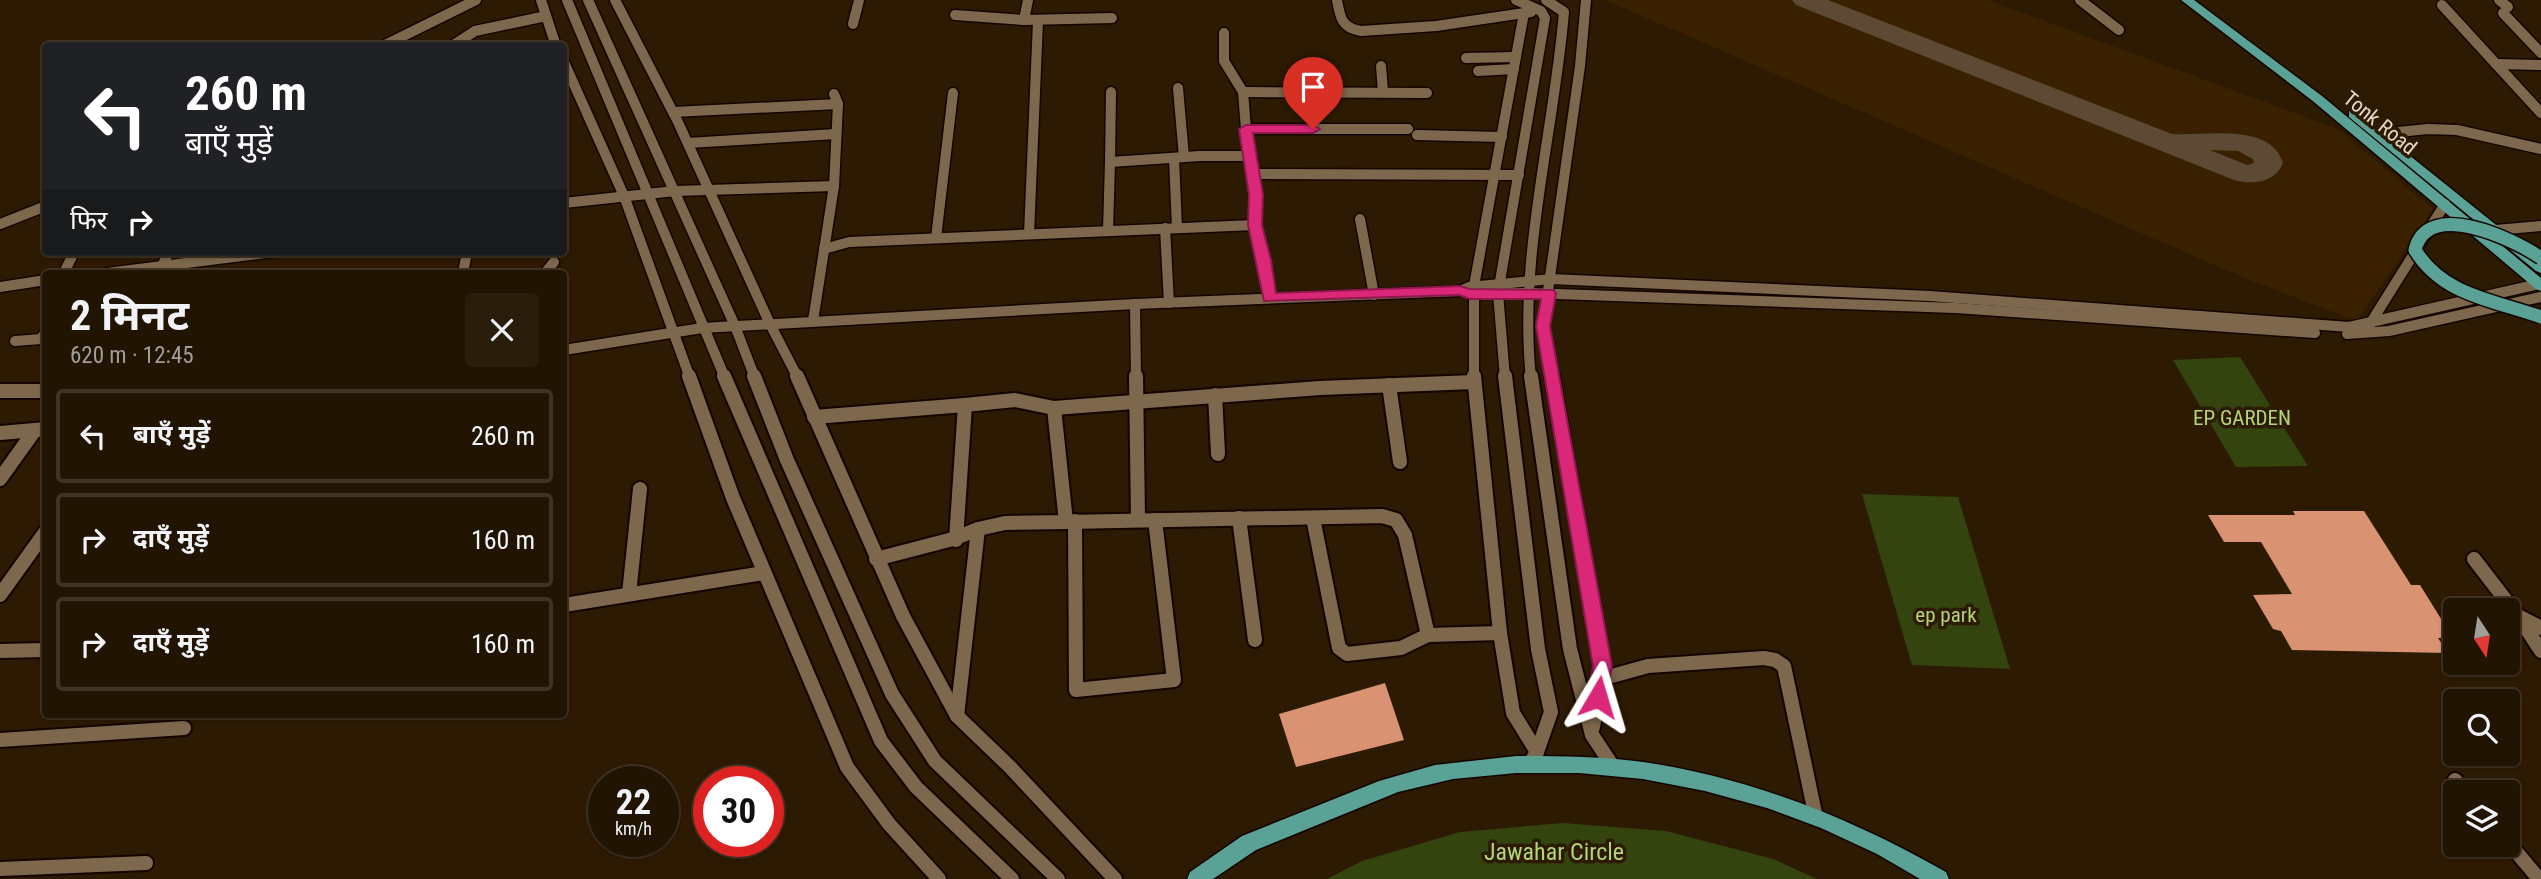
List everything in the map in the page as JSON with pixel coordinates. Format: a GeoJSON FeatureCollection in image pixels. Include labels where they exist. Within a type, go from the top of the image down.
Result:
{"type":"FeatureCollection","features":[{"type":"Feature","properties":{"kind":"main road","name":"Tonk Road"},"geometry":{"type":"LineString","coordinates":[[2187,0],[2318,99],[2445,204],[2540,289]]}},
{"type":"Feature","properties":{"kind":"main road","name":"Tonk Road"},"geometry":{"type":"LineString","coordinates":[[2204,0],[2378,134],[2541,268]]}},
{"type":"Feature","properties":{"kind":"main road"},"geometry":{"type":"LineString","coordinates":[[2541,258],[2508,237],[2457,225],[2425,230],[2418,237],[2415,250],[2424,266],[2457,290],[2541,317]]}},
{"type":"Feature","properties":{"kind":"main road"},"geometry":{"type":"LineString","coordinates":[[1197,879],[1249,844],[1370,793],[1451,770],[1533,759],[1671,774],[1779,803],[1900,855],[1939,879]]}},
{"type":"Feature","properties":{"kind":"street"},"geometry":{"type":"LineString","coordinates":[[391,42],[477,0]]}},
{"type":"Feature","properties":{"kind":"street"},"geometry":{"type":"LineString","coordinates":[[541,0],[555,42]]}},
{"type":"Feature","properties":{"kind":"street"},"geometry":{"type":"LineString","coordinates":[[567,0],[650,193],[702,328],[881,741],[916,787],[1012,879]]}},
{"type":"Feature","properties":{"kind":"street"},"geometry":{"type":"LineString","coordinates":[[588,0],[676,191],[735,326],[788,460],[892,694],[935,761],[1058,879]]}},
{"type":"Feature","properties":{"kind":"street"},"geometry":{"type":"LineString","coordinates":[[615,0],[673,112],[770,324],[783,345],[903,617],[957,716],[1009,766],[1115,879]]}},
{"type":"Feature","properties":{"kind":"street"},"geometry":{"type":"LineString","coordinates":[[853,24],[859,0]]}},
{"type":"Feature","properties":{"kind":"street"},"geometry":{"type":"LineString","coordinates":[[1024,20],[1028,0]]}},
{"type":"Feature","properties":{"kind":"street"},"geometry":{"type":"LineString","coordinates":[[1337,0],[1343,24],[1359,32],[1430,26],[1524,13],[1547,5]]}},
{"type":"Feature","properties":{"kind":"street"},"geometry":{"type":"LineString","coordinates":[[1516,0],[1547,5],[1564,12],[1529,287],[1527,338],[1535,414],[1570,649],[1592,734],[1614,768]]}},
{"type":"Feature","properties":{"kind":"street"},"geometry":{"type":"LineString","coordinates":[[1586,0],[1580,66],[1543,326],[1602,666],[1592,734]]}},
{"type":"Feature","properties":{"kind":"street"},"geometry":{"type":"LineString","coordinates":[[2080,0],[2119,30]]}},
{"type":"Feature","properties":{"kind":"street"},"geometry":{"type":"LineString","coordinates":[[2499,0],[2541,53]]}},
{"type":"Feature","properties":{"kind":"street"},"geometry":{"type":"LineString","coordinates":[[1533,759],[1551,712],[1538,649],[1500,335],[1498,288],[1547,5]]}},
{"type":"Feature","properties":{"kind":"street"},"geometry":{"type":"LineString","coordinates":[[2442,5],[2541,113]]}},
{"type":"Feature","properties":{"kind":"street"},"geometry":{"type":"LineString","coordinates":[[1524,13],[1473,290],[1474,382],[1500,633],[1513,713],[1533,759]]}},
{"type":"Feature","properties":{"kind":"street"},"geometry":{"type":"LineString","coordinates":[[955,15],[1038,21],[1112,18]]}},
{"type":"Feature","properties":{"kind":"street"},"geometry":{"type":"LineString","coordinates":[[458,42],[475,31],[512,21],[547,16]]}},
{"type":"Feature","properties":{"kind":"street"},"geometry":{"type":"LineString","coordinates":[[1029,234],[1038,21]]}},
{"type":"Feature","properties":{"kind":"street"},"geometry":{"type":"LineString","coordinates":[[1224,33],[1224,61],[1243,92],[1254,174],[1255,225],[1264,260],[1269,298]]}},
{"type":"Feature","properties":{"kind":"street"},"geometry":{"type":"LineString","coordinates":[[1466,58],[1515,63]]}},
{"type":"Feature","properties":{"kind":"street"},"geometry":{"type":"LineString","coordinates":[[1478,71],[1515,63]]}},
{"type":"Feature","properties":{"kind":"street"},"geometry":{"type":"LineString","coordinates":[[2496,64],[2541,65]]}},
{"type":"Feature","properties":{"kind":"street"},"geometry":{"type":"LineString","coordinates":[[1381,66],[1382,93]]}},
{"type":"Feature","properties":{"kind":"street"},"geometry":{"type":"LineString","coordinates":[[567,69],[624,196],[733,498],[846,767],[889,824],[939,879]]}},
{"type":"Feature","properties":{"kind":"street"},"geometry":{"type":"LineString","coordinates":[[1324,92],[1326,71]]}},
{"type":"Feature","properties":{"kind":"street"},"geometry":{"type":"LineString","coordinates":[[1169,303],[1171,228],[1179,157],[1178,88]]}},
{"type":"Feature","properties":{"kind":"street"},"geometry":{"type":"LineString","coordinates":[[1108,231],[1111,92]]}},
{"type":"Feature","properties":{"kind":"street"},"geometry":{"type":"LineString","coordinates":[[1243,92],[1427,93]]}},
{"type":"Feature","properties":{"kind":"street"},"geometry":{"type":"LineString","coordinates":[[936,238],[953,93]]}},
{"type":"Feature","properties":{"kind":"street"},"geometry":{"type":"LineString","coordinates":[[673,112],[836,99],[834,186],[813,321]]}},
{"type":"Feature","properties":{"kind":"street"},"geometry":{"type":"LineString","coordinates":[[1246,129],[1413,132],[1502,137]]}},
{"type":"Feature","properties":{"kind":"street"},"geometry":{"type":"LineString","coordinates":[[2378,134],[2441,129],[2490,134],[2541,149]]}},
{"type":"Feature","properties":{"kind":"street"},"geometry":{"type":"LineString","coordinates":[[688,143],[836,134]]}},
{"type":"Feature","properties":{"kind":"street"},"geometry":{"type":"LineString","coordinates":[[1110,162],[1250,156]]}},
{"type":"Feature","properties":{"kind":"street"},"geometry":{"type":"LineString","coordinates":[[1254,174],[1519,175]]}},
{"type":"Feature","properties":{"kind":"street"},"geometry":{"type":"LineString","coordinates":[[567,203],[676,191],[834,186]]}},
{"type":"Feature","properties":{"kind":"street"},"geometry":{"type":"LineString","coordinates":[[2370,324],[2445,204]]}},
{"type":"Feature","properties":{"kind":"street"},"geometry":{"type":"LineString","coordinates":[[0,224],[42,208]]}},
{"type":"Feature","properties":{"kind":"street"},"geometry":{"type":"LineString","coordinates":[[1360,219],[1374,295]]}},
{"type":"Feature","properties":{"kind":"street"},"geometry":{"type":"LineString","coordinates":[[824,249],[849,242],[1255,225]]}},
{"type":"Feature","properties":{"kind":"street"},"geometry":{"type":"LineString","coordinates":[[2496,230],[2541,226]]}},
{"type":"Feature","properties":{"kind":"street"},"geometry":{"type":"LineString","coordinates":[[162,266],[167,256]]}},
{"type":"Feature","properties":{"kind":"street"},"geometry":{"type":"LineString","coordinates":[[131,270],[162,266],[188,268],[249,256]]}},
{"type":"Feature","properties":{"kind":"street"},"geometry":{"type":"LineString","coordinates":[[547,270],[554,262]]}},
{"type":"Feature","properties":{"kind":"street"},"geometry":{"type":"LineString","coordinates":[[567,349],[702,328],[1135,304],[1529,287],[1551,279],[1930,296],[2349,327],[2540,289]]}},
{"type":"Feature","properties":{"kind":"street"},"geometry":{"type":"LineString","coordinates":[[0,287],[42,281]]}},
{"type":"Feature","properties":{"kind":"street"},"geometry":{"type":"LineString","coordinates":[[1529,287],[1549,294],[1944,308],[2352,334],[2389,331],[2540,289]]}},
{"type":"Feature","properties":{"kind":"street"},"geometry":{"type":"LineString","coordinates":[[1135,304],[1138,520]]}},
{"type":"Feature","properties":{"kind":"street"},"geometry":{"type":"LineString","coordinates":[[15,341],[42,336]]}},
{"type":"Feature","properties":{"kind":"street"},"geometry":{"type":"LineString","coordinates":[[814,417],[1015,400],[1054,408],[1215,395],[1474,382]]}},
{"type":"Feature","properties":{"kind":"street"},"geometry":{"type":"LineString","coordinates":[[1389,385],[1400,462]]}},
{"type":"Feature","properties":{"kind":"street"},"geometry":{"type":"LineString","coordinates":[[0,391],[41,391]]}},
{"type":"Feature","properties":{"kind":"street"},"geometry":{"type":"LineString","coordinates":[[1215,395],[1218,454]]}},
{"type":"Feature","properties":{"kind":"street"},"geometry":{"type":"LineString","coordinates":[[956,540],[965,405]]}},
{"type":"Feature","properties":{"kind":"street"},"geometry":{"type":"LineString","coordinates":[[1054,408],[1070,521],[1076,690],[1174,680],[1155,520]]}},
{"type":"Feature","properties":{"kind":"street"},"geometry":{"type":"LineString","coordinates":[[0,433],[40,429]]}},
{"type":"Feature","properties":{"kind":"street"},"geometry":{"type":"LineString","coordinates":[[0,479],[40,429]]}},
{"type":"Feature","properties":{"kind":"street"},"geometry":{"type":"LineString","coordinates":[[629,594],[640,489]]}},
{"type":"Feature","properties":{"kind":"street"},"geometry":{"type":"LineString","coordinates":[[876,559],[916,546],[956,540],[978,529],[1005,523],[1382,516],[1396,520],[1405,535],[1428,635]]}},
{"type":"Feature","properties":{"kind":"street"},"geometry":{"type":"LineString","coordinates":[[1313,518],[1339,648],[1347,654],[1401,648],[1428,635],[1500,633]]}},
{"type":"Feature","properties":{"kind":"street"},"geometry":{"type":"LineString","coordinates":[[1240,519],[1255,640]]}},
{"type":"Feature","properties":{"kind":"street"},"geometry":{"type":"LineString","coordinates":[[957,716],[978,529]]}},
{"type":"Feature","properties":{"kind":"street"},"geometry":{"type":"LineString","coordinates":[[0,595],[42,537]]}},
{"type":"Feature","properties":{"kind":"street"},"geometry":{"type":"LineString","coordinates":[[2474,559],[2504,598]]}},
{"type":"Feature","properties":{"kind":"street"},"geometry":{"type":"LineString","coordinates":[[567,604],[764,573]]}},
{"type":"Feature","properties":{"kind":"street"},"geometry":{"type":"LineString","coordinates":[[2520,617],[2541,628]]}},
{"type":"Feature","properties":{"kind":"street"},"geometry":{"type":"LineString","coordinates":[[2520,619],[2541,651]]}},
{"type":"Feature","properties":{"kind":"street"},"geometry":{"type":"LineString","coordinates":[[0,651],[42,650]]}},
{"type":"Feature","properties":{"kind":"street"},"geometry":{"type":"LineString","coordinates":[[1601,679],[1648,666],[1764,658],[1775,660],[1784,666],[1816,818]]}},
{"type":"Feature","properties":{"kind":"street"},"geometry":{"type":"LineString","coordinates":[[0,740],[184,728]]}},
{"type":"Feature","properties":{"kind":"street"},"geometry":{"type":"LineString","coordinates":[[2520,856],[2539,879]]}},
{"type":"Feature","properties":{"kind":"street"},"geometry":{"type":"LineString","coordinates":[[0,869],[146,863]]}},
{"type":"Feature","properties":{"kind":"shaded area"},"geometry":{"type":"Polygon","coordinates":[[[1605,0],[1988,0],[2338,129],[2433,209],[2357,321],[2249,280],[1605,0]]]}},
{"type":"Feature","properties":{"kind":"green space","name":"EP GARDEN"},"geometry":{"type":"Polygon","coordinates":[[[2240,357],[2308,466],[2236,467],[2173,360],[2240,357]]]}},
{"type":"Feature","properties":{"kind":"green space","name":"ep park"},"geometry":{"type":"Polygon","coordinates":[[[1862,494],[1958,497],[2010,669],[1912,665],[1862,494]]]}},
{"type":"Feature","properties":{"kind":"green space","name":"Jawahar Circle"},"geometry":{"type":"Polygon","coordinates":[[[1562,823],[1666,831],[1773,859],[1817,879],[1327,879],[1362,861],[1460,832],[1562,823]]]}},
{"type":"Feature","properties":{"kind":"building"},"geometry":{"type":"Polygon","coordinates":[[[2293,511],[2364,511],[2411,585],[2420,585],[2443,622],[2443,638],[2438,638],[2443,646],[2443,653],[2292,650],[2281,631],[2273,629],[2253,595],[2292,594],[2261,542],[2224,542],[2208,515],[2295,515],[2293,511]]]}},
{"type":"Feature","properties":{"kind":"building"},"geometry":{"type":"Polygon","coordinates":[[[1385,683],[1404,740],[1296,767],[1279,714],[1385,683]]]}},
{"type":"Feature","properties":{"kind":"taxiway"},"geometry":{"type":"LineString","coordinates":[[1805,0],[2244,174],[2262,171],[2269,163],[2263,153],[2248,145],[2229,142],[2171,142],[2144,133]]}},
{"type":"Feature","properties":{"kind":"route"},"geometry":{"type":"LineString","coordinates":[[1313,129],[1246,129],[1245,137],[1256,195],[1255,225],[1264,260],[1269,298],[1460,290],[1470,294],[1549,294],[1543,326],[1602,666],[1598,697]]}}]}
